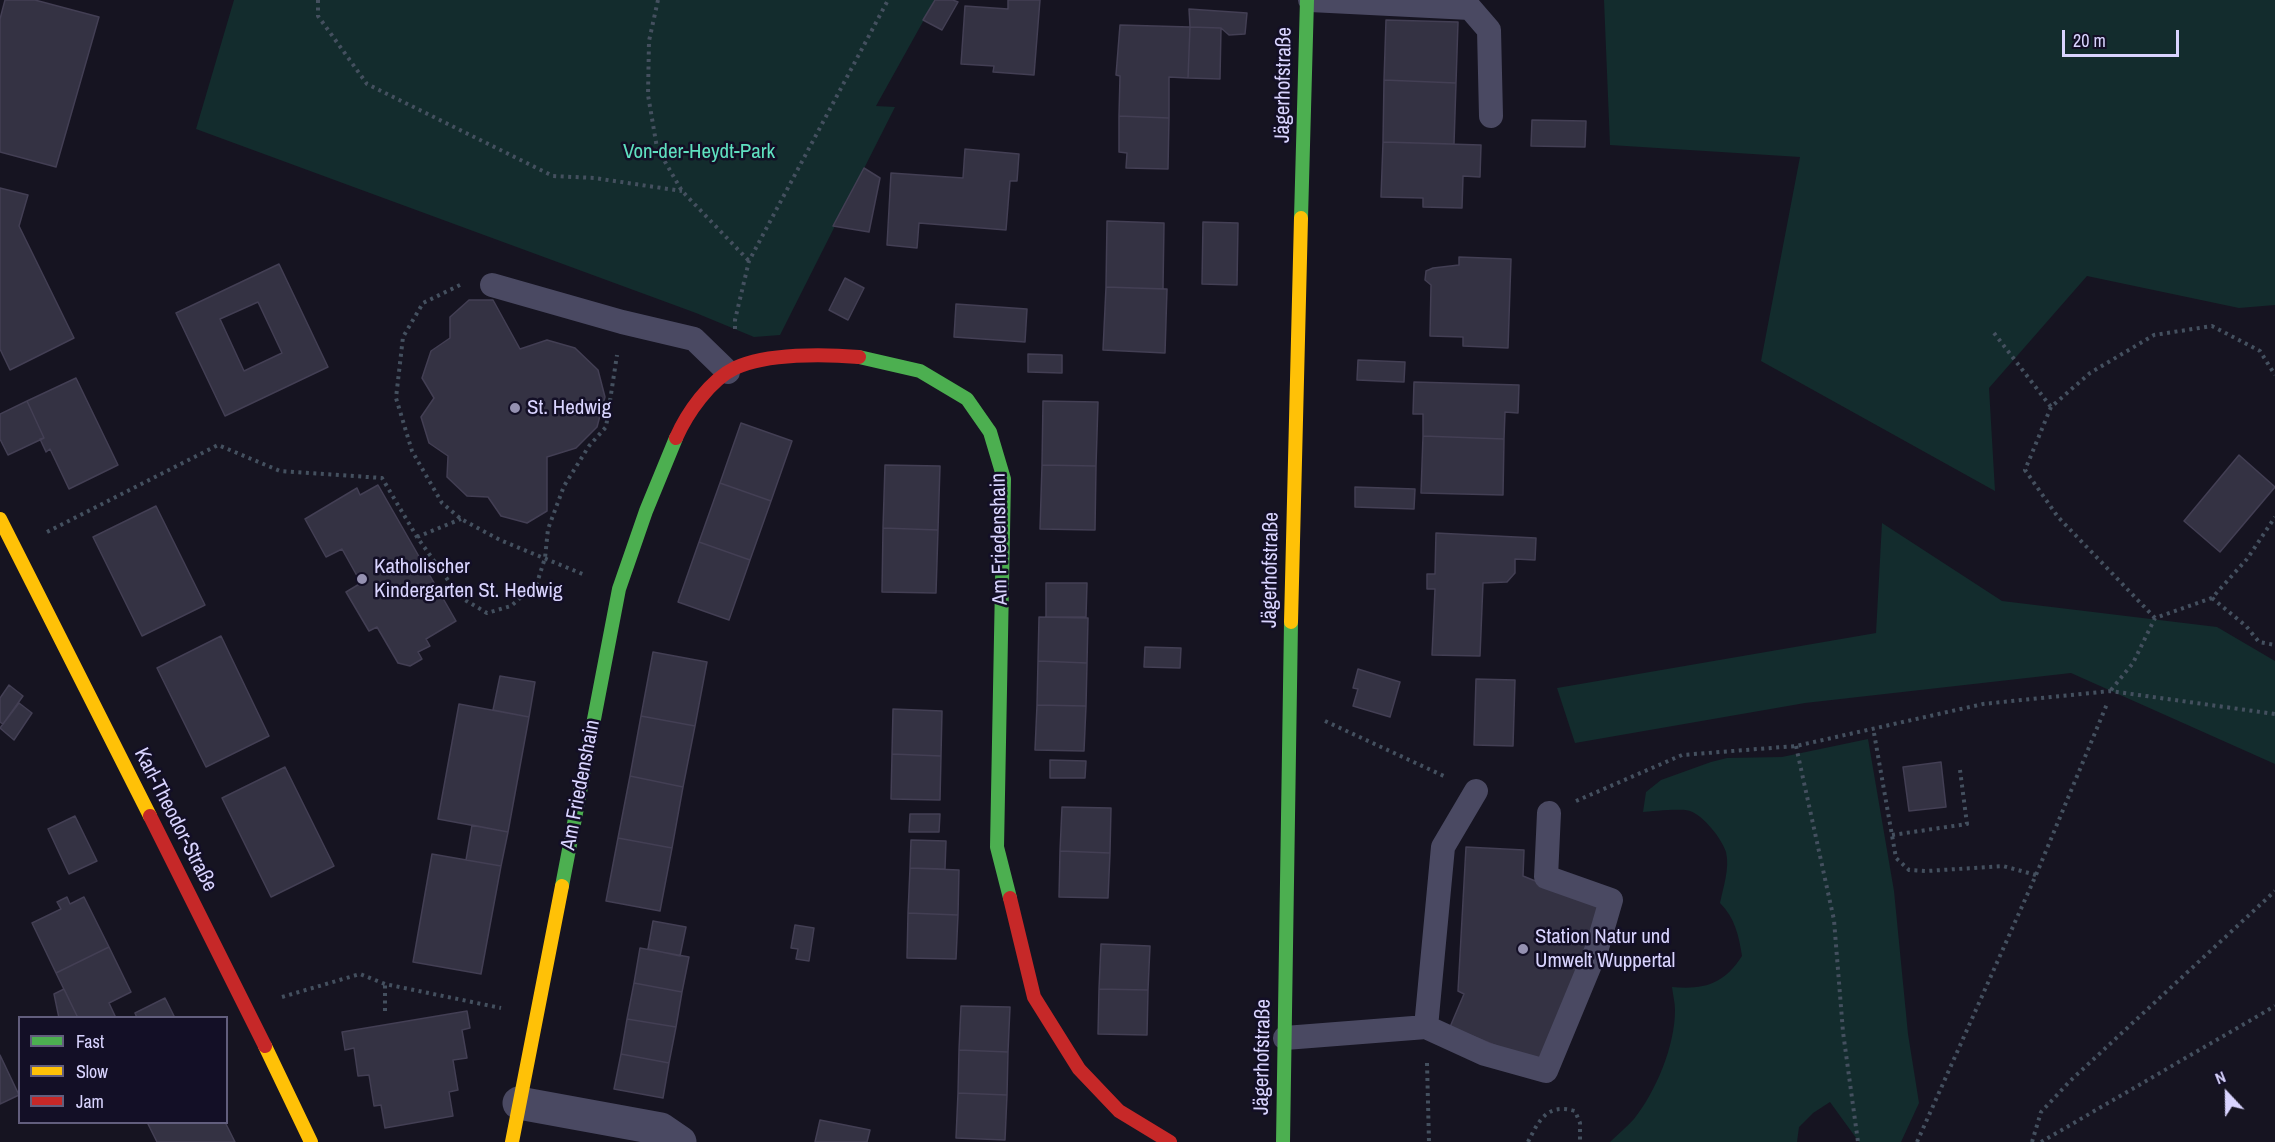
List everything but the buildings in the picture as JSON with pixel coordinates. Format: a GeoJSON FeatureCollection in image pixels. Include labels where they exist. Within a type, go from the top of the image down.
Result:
{"type":"FeatureCollection","features":[{"type":"Feature","properties":{"kind":"street","name":"Jägerhofstraße"},"geometry":{"type":"LineString","coordinates":[[1283,1142],[1288,704],[1308,0]]}},
{"type":"Feature","properties":{"kind":"street","name":"Am Friedenshain"},"geometry":{"type":"LineString","coordinates":[[512,1142],[619,589],[646,511],[680,432],[701,396],[732,370],[780,357],[828,354],[871,358],[920,371],[968,399],[990,432],[1004,479],[997,847],[1034,997],[1079,1069],[1119,1110],[1170,1142]]}},
{"type":"Feature","properties":{"kind":"street","name":"Karl-Theodor-Straße"},"geometry":{"type":"LineString","coordinates":[[0,519],[246,1007],[311,1142]]}},
{"type":"Feature","properties":{"kind":"street"},"geometry":{"type":"LineString","coordinates":[[519,1103],[661,1129],[680,1142]]}},
{"type":"Feature","properties":{"kind":"lane"},"geometry":{"type":"LineString","coordinates":[[1308,0],[1470,8],[1489,30],[1491,116]]}},
{"type":"Feature","properties":{"kind":"lane"},"geometry":{"type":"LineString","coordinates":[[492,285],[622,322],[694,339],[732,370]]}},
{"type":"Feature","properties":{"kind":"lane"},"geometry":{"type":"LineString","coordinates":[[1426,1027],[1443,847],[1476,791]]}},
{"type":"Feature","properties":{"kind":"lane"},"geometry":{"type":"LineString","coordinates":[[1285,1038],[1426,1027],[1485,1054],[1546,1071],[1597,948],[1611,900],[1546,878],[1549,813]]}},
{"type":"Feature","properties":{"kind":"path"},"geometry":{"type":"LineString","coordinates":[[318,0],[318,16],[368,84],[553,177],[594,178],[682,190]]}},
{"type":"Feature","properties":{"kind":"path"},"geometry":{"type":"LineString","coordinates":[[658,0],[649,41],[648,95],[657,148],[682,190],[749,261]]}},
{"type":"Feature","properties":{"kind":"path"},"geometry":{"type":"LineString","coordinates":[[732,370],[735,320],[749,261],[888,0]]}},
{"type":"Feature","properties":{"kind":"path"},"geometry":{"type":"LineString","coordinates":[[492,285],[461,284],[423,303],[403,337],[396,398],[412,451],[442,503],[461,519],[500,540],[619,589]]}},
{"type":"Feature","properties":{"kind":"path"},"geometry":{"type":"LineString","coordinates":[[14,548],[218,445],[280,471],[382,478],[417,537],[460,597],[487,613],[511,606],[537,583],[544,558],[548,529],[564,486],[589,446],[606,427],[622,322]]}},
{"type":"Feature","properties":{"kind":"path"},"geometry":{"type":"LineString","coordinates":[[2155,618],[2058,517],[2025,470],[2051,407],[2090,374],[2154,335],[2212,326],[2260,351],[2275,375]]}},
{"type":"Feature","properties":{"kind":"path"},"geometry":{"type":"LineString","coordinates":[[1994,333],[2051,407]]}},
{"type":"Feature","properties":{"kind":"path"},"geometry":{"type":"LineString","coordinates":[[2110,691],[2133,663],[2155,618],[2212,598],[2247,559],[2275,517]]}},
{"type":"Feature","properties":{"kind":"path"},"geometry":{"type":"LineString","coordinates":[[417,537],[461,519]]}},
{"type":"Feature","properties":{"kind":"path"},"geometry":{"type":"LineString","coordinates":[[2212,598],[2246,626],[2259,642],[2275,645]]}},
{"type":"Feature","properties":{"kind":"path"},"geometry":{"type":"LineString","coordinates":[[1549,813],[1682,755],[1796,746],[1983,704],[2110,691],[2275,714]]}},
{"type":"Feature","properties":{"kind":"path"},"geometry":{"type":"LineString","coordinates":[[1288,704],[1476,791]]}},
{"type":"Feature","properties":{"kind":"path"},"geometry":{"type":"LineString","coordinates":[[1917,1142],[2036,875],[2107,704]]}},
{"type":"Feature","properties":{"kind":"path"},"geometry":{"type":"LineString","coordinates":[[1874,733],[1896,858],[1909,870],[1928,871],[2003,866],[2036,875]]}},
{"type":"Feature","properties":{"kind":"path"},"geometry":{"type":"LineString","coordinates":[[1796,746],[1834,920],[1843,1032],[1858,1142]]}},
{"type":"Feature","properties":{"kind":"path"},"geometry":{"type":"LineString","coordinates":[[1892,835],[1967,824],[1960,770]]}},
{"type":"Feature","properties":{"kind":"path"},"geometry":{"type":"LineString","coordinates":[[2032,1142],[2041,1112],[2055,1096],[2275,891]]}},
{"type":"Feature","properties":{"kind":"path"},"geometry":{"type":"LineString","coordinates":[[246,1007],[360,974],[385,984],[537,1015]]}},
{"type":"Feature","properties":{"kind":"path"},"geometry":{"type":"LineString","coordinates":[[384,1011],[385,984]]}},
{"type":"Feature","properties":{"kind":"path"},"geometry":{"type":"LineString","coordinates":[[2041,1142],[2275,1006]]}},
{"type":"Feature","properties":{"kind":"path"},"geometry":{"type":"LineString","coordinates":[[1426,1027],[1429,1142]]}},
{"type":"Feature","properties":{"kind":"path"},"geometry":{"type":"LineString","coordinates":[[1528,1142],[1539,1119],[1551,1111],[1564,1107],[1575,1111],[1580,1123],[1580,1142]]}},
{"type":"Feature","properties":{"kind":"green space","name":"Von-der-Heydt-Park"},"geometry":{"type":"Polygon","coordinates":[[[234,0],[935,0],[876,106],[895,107],[780,335],[754,337],[696,313],[196,129],[234,0]]]}},
{"type":"Feature","properties":{"kind":"green space"},"geometry":{"type":"Polygon","coordinates":[[[1604,0],[2275,0],[2275,305],[2239,308],[2087,276],[1989,388],[1995,491],[1761,361],[1800,157],[1610,145],[1604,0]]]}},
{"type":"Feature","properties":{"kind":"green space"},"geometry":{"type":"Polygon","coordinates":[[[1882,523],[2002,601],[2217,627],[2275,661],[2275,764],[2071,673],[1805,703],[1575,743],[1557,688],[1876,633],[1882,523]]]}},
{"type":"Feature","properties":{"kind":"green space"},"geometry":{"type":"Polygon","coordinates":[[[1868,739],[1894,891],[1908,1034],[1919,1103],[1901,1142],[1859,1142],[1830,1102],[1813,1113],[1799,1127],[1797,1142],[1610,1142],[1642,1108],[1663,1068],[1674,1024],[1675,1007],[1672,987],[1694,987],[1712,983],[1728,973],[1742,956],[1736,928],[1720,903],[1727,865],[1726,852],[1721,841],[1706,822],[1690,811],[1643,812],[1646,792],[1661,780],[1727,758],[1782,757],[1868,739]]]}},
{"type":"Feature","properties":{"kind":"traffic: fast"},"geometry":{"type":"LineString","coordinates":[[1301,218],[1307,0]]}},
{"type":"Feature","properties":{"kind":"traffic: fast"},"geometry":{"type":"LineString","coordinates":[[859,357],[920,371],[967,399],[990,432],[1004,479],[997,847],[1010,898]]}},
{"type":"Feature","properties":{"kind":"traffic: fast"},"geometry":{"type":"LineString","coordinates":[[562,886],[619,589],[646,511],[676,438]]}},
{"type":"Feature","properties":{"kind":"traffic: fast"},"geometry":{"type":"LineString","coordinates":[[1283,1142],[1291,622]]}},
{"type":"Feature","properties":{"kind":"traffic: slow"},"geometry":{"type":"LineString","coordinates":[[1291,622],[1301,218]]}},
{"type":"Feature","properties":{"kind":"traffic: slow"},"geometry":{"type":"LineString","coordinates":[[0,519],[150,816]]}},
{"type":"Feature","properties":{"kind":"traffic: slow"},"geometry":{"type":"LineString","coordinates":[[512,1142],[562,886]]}},
{"type":"Feature","properties":{"kind":"traffic: slow"},"geometry":{"type":"LineString","coordinates":[[265,1046],[311,1142]]}},
{"type":"Feature","properties":{"kind":"traffic: jam"},"geometry":{"type":"LineString","coordinates":[[676,438],[700,398],[717,380],[735,368],[780,357],[813,355],[859,357]]}},
{"type":"Feature","properties":{"kind":"traffic: jam"},"geometry":{"type":"LineString","coordinates":[[150,816],[265,1046]]}},
{"type":"Feature","properties":{"kind":"traffic: jam"},"geometry":{"type":"LineString","coordinates":[[1010,898],[1034,997],[1079,1069],[1119,1111],[1170,1142]]}},
{"type":"Feature","properties":{"kind":"place","name":"St. Hedwig"},"geometry":{"type":"Point","coordinates":[515,408]}},
{"type":"Feature","properties":{"kind":"place","name":"Katholischer Kindergarten St. Hedwig"},"geometry":{"type":"Point","coordinates":[362,579]}},
{"type":"Feature","properties":{"kind":"place","name":"Station Natur und Umwelt Wuppertal"},"geometry":{"type":"Point","coordinates":[1523,949]}}]}
